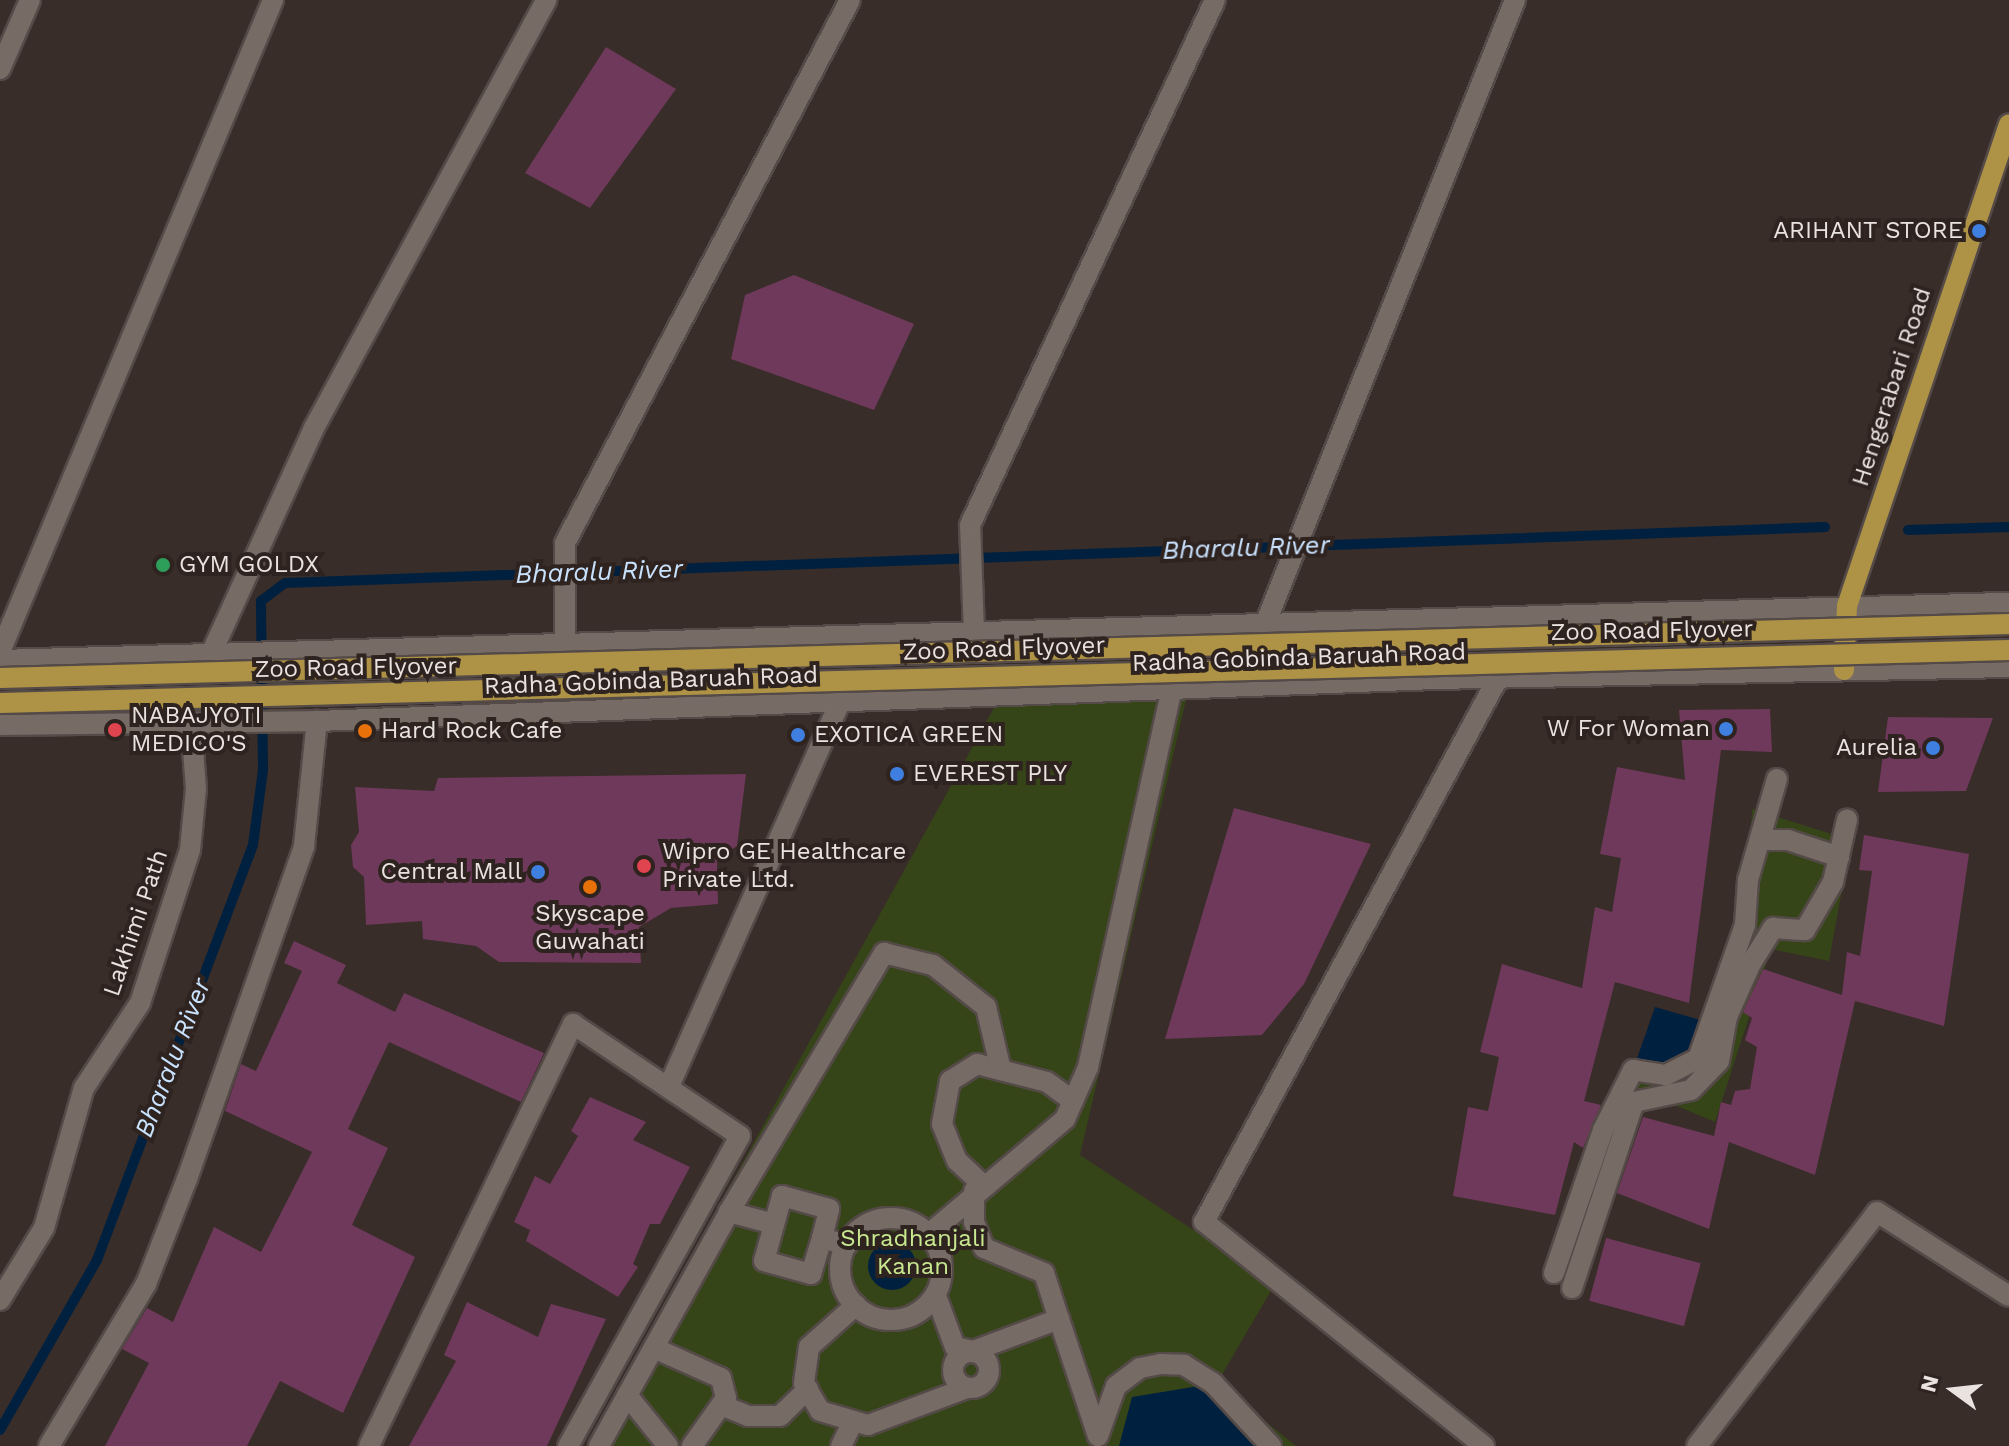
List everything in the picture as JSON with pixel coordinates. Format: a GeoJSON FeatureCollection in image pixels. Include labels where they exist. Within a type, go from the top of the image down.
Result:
{"type":"FeatureCollection","features":[{"type":"Feature","properties":{"kind":"main road","name":"Hengerabari Road"},"geometry":{"type":"LineString","coordinates":[[1844,670],[1847,606],[2009,124]]}},
{"type":"Feature","properties":{"kind":"main road","name":"Zoo Road Flyover"},"geometry":{"type":"LineString","coordinates":[[0,678],[2009,624]]}},
{"type":"Feature","properties":{"kind":"main road","name":"Zoo Road Flyover"},"geometry":{"type":"LineString","coordinates":[[0,703],[2009,650]]}},
{"type":"Feature","properties":{"kind":"street"},"geometry":{"type":"LineString","coordinates":[[0,69],[30,0]]}},
{"type":"Feature","properties":{"kind":"street"},"geometry":{"type":"LineString","coordinates":[[0,652],[273,0]]}},
{"type":"Feature","properties":{"kind":"street"},"geometry":{"type":"LineString","coordinates":[[221,654],[314,428],[546,0]]}},
{"type":"Feature","properties":{"kind":"street"},"geometry":{"type":"LineString","coordinates":[[565,645],[565,553],[850,0]]}},
{"type":"Feature","properties":{"kind":"street"},"geometry":{"type":"LineString","coordinates":[[974,632],[970,536],[1215,0]]}},
{"type":"Feature","properties":{"kind":"street"},"geometry":{"type":"LineString","coordinates":[[1266,622],[1515,0]]}},
{"type":"Feature","properties":{"kind":"street","name":"Radha Gobinda Baruah Road"},"geometry":{"type":"LineString","coordinates":[[0,660],[2009,603]]}},
{"type":"Feature","properties":{"kind":"street","name":"Radha Gobinda Baruah Road"},"geometry":{"type":"LineString","coordinates":[[0,725],[310,721],[1172,688],[2009,667]]}},
{"type":"Feature","properties":{"kind":"street"},"geometry":{"type":"LineString","coordinates":[[1484,1446],[1204,1222],[1498,678]]}},
{"type":"Feature","properties":{"kind":"street"},"geometry":{"type":"LineString","coordinates":[[929,1234],[978,1187],[1065,1119],[1088,1067],[1172,688]]}},
{"type":"Feature","properties":{"kind":"street"},"geometry":{"type":"LineString","coordinates":[[670,1084],[841,700]]}},
{"type":"Feature","properties":{"kind":"street"},"geometry":{"type":"LineString","coordinates":[[49,1446],[146,1284],[187,1179],[304,846],[310,721]]}},
{"type":"Feature","properties":{"kind":"street","name":"Lakhimi Path"},"geometry":{"type":"LineString","coordinates":[[0,1300],[44,1228],[84,1088],[145,989],[190,850],[196,789],[191,723]]}},
{"type":"Feature","properties":{"kind":"street"},"geometry":{"type":"LineString","coordinates":[[1554,1273],[1603,1130],[1633,1070],[1666,1075],[1698,1059],[1745,925],[1748,880],[1777,779]]}},
{"type":"Feature","properties":{"kind":"street"},"geometry":{"type":"LineString","coordinates":[[1572,1288],[1634,1102],[1691,1090],[1719,1061],[1727,1017],[1750,965],[1773,928],[1805,930],[1833,882],[1847,820]]}},
{"type":"Feature","properties":{"kind":"street"},"geometry":{"type":"LineString","coordinates":[[1760,840],[1788,840],[1839,857]]}},
{"type":"Feature","properties":{"kind":"street"},"geometry":{"type":"LineString","coordinates":[[599,1446],[729,1212],[884,953],[933,965],[986,1007],[1001,1070]]}},
{"type":"Feature","properties":{"kind":"street"},"geometry":{"type":"LineString","coordinates":[[369,1446],[573,1024],[670,1084],[740,1136],[568,1446]]}},
{"type":"Feature","properties":{"kind":"street"},"geometry":{"type":"LineString","coordinates":[[1073,1101],[1047,1082],[977,1064],[950,1081],[942,1124],[957,1161],[978,1187],[974,1222],[984,1248],[1044,1273],[1096,1441]]}},
{"type":"Feature","properties":{"kind":"street"},"geometry":{"type":"LineString","coordinates":[[782,1196],[829,1209],[822,1238],[811,1274],[764,1261],[782,1196]]}},
{"type":"Feature","properties":{"kind":"street"},"geometry":{"type":"LineString","coordinates":[[729,1212],[774,1224]]}},
{"type":"Feature","properties":{"kind":"street"},"geometry":{"type":"LineString","coordinates":[[1708,1442],[1877,1212],[2009,1296]]}},
{"type":"Feature","properties":{"kind":"street"},"geometry":{"type":"LineString","coordinates":[[883,1219],[900,1219],[929,1234],[943,1263],[936,1296],[925,1309],[895,1321],[856,1305],[843,1285],[847,1245],[867,1224],[883,1219]]}},
{"type":"Feature","properties":{"kind":"street"},"geometry":{"type":"LineString","coordinates":[[822,1238],[847,1245]]}},
{"type":"Feature","properties":{"kind":"street"},"geometry":{"type":"LineString","coordinates":[[936,1296],[960,1354],[953,1376],[967,1388]]}},
{"type":"Feature","properties":{"kind":"street"},"geometry":{"type":"LineString","coordinates":[[856,1305],[809,1347],[808,1389],[820,1411],[868,1425],[967,1388],[978,1387],[989,1374],[984,1357],[960,1354]]}},
{"type":"Feature","properties":{"kind":"street"},"geometry":{"type":"LineString","coordinates":[[960,1354],[1059,1319]]}},
{"type":"Feature","properties":{"kind":"street"},"geometry":{"type":"LineString","coordinates":[[654,1348],[721,1378],[726,1398],[692,1446]]}},
{"type":"Feature","properties":{"kind":"street"},"geometry":{"type":"LineString","coordinates":[[1096,1441],[1116,1386],[1140,1368],[1161,1364],[1184,1365],[1213,1383],[1271,1446]]}},
{"type":"Feature","properties":{"kind":"street"},"geometry":{"type":"LineString","coordinates":[[721,1405],[748,1416],[780,1416],[808,1389]]}},
{"type":"Feature","properties":{"kind":"street"},"geometry":{"type":"LineString","coordinates":[[627,1395],[668,1446]]}},
{"type":"Feature","properties":{"kind":"street"},"geometry":{"type":"LineString","coordinates":[[841,1446],[853,1421]]}},
{"type":"Feature","properties":{"kind":"green space","name":"Shradhanjali Kanan"},"geometry":{"type":"Polygon","coordinates":[[[1195,661],[1080,1155],[1275,1284],[1217,1383],[1296,1446],[586,1446],[1016,668],[1195,661]]]}},
{"type":"Feature","properties":{"kind":"green space"},"geometry":{"type":"Polygon","coordinates":[[[1752,809],[1851,840],[1829,961],[1771,949],[1715,1122],[1639,1090],[1620,1137],[1603,1130],[1633,1070],[1698,1059],[1745,925],[1752,809]]]}},
{"type":"Feature","properties":{"kind":"water"},"geometry":{"type":"Polygon","coordinates":[[[1655,1007],[1711,1023],[1698,1059],[1633,1070],[1655,1007]]]}},
{"type":"Feature","properties":{"kind":"water"},"geometry":{"type":"Polygon","coordinates":[[[892,1242],[909,1249],[916,1266],[909,1283],[892,1290],[875,1283],[868,1266],[875,1249],[892,1242]]]}},
{"type":"Feature","properties":{"kind":"water"},"geometry":{"type":"Polygon","coordinates":[[[1217,1383],[1260,1446],[1119,1446],[1132,1397],[1217,1383]]]}},
{"type":"Feature","properties":{"kind":"building"},"geometry":{"type":"Polygon","coordinates":[[[606,47],[676,89],[590,208],[525,173],[606,47]]]}},
{"type":"Feature","properties":{"kind":"building"},"geometry":{"type":"Polygon","coordinates":[[[794,275],[914,324],[874,410],[731,359],[745,295],[794,275]]]}},
{"type":"Feature","properties":{"kind":"building"},"geometry":{"type":"Polygon","coordinates":[[[1770,709],[1772,752],[1721,750],[1689,1003],[1615,982],[1584,1101],[1601,1105],[1583,1148],[1574,1142],[1555,1215],[1453,1196],[1468,1107],[1488,1111],[1499,1057],[1480,1052],[1502,964],[1582,988],[1595,907],[1612,912],[1621,858],[1600,854],[1617,767],[1685,780],[1679,710],[1770,709]]]}},
{"type":"Feature","properties":{"kind":"building","name":"Aurelia"},"geometry":{"type":"Polygon","coordinates":[[[1888,717],[1993,718],[1966,791],[1878,792],[1888,717]]]}},
{"type":"Feature","properties":{"kind":"building","name":"Central Mall"},"geometry":{"type":"Polygon","coordinates":[[[746,774],[737,846],[717,859],[718,904],[671,908],[639,927],[641,963],[499,962],[476,946],[423,939],[422,921],[366,925],[364,877],[353,867],[351,845],[359,832],[355,787],[434,791],[438,778],[746,774]]]}},
{"type":"Feature","properties":{"kind":"building"},"geometry":{"type":"Polygon","coordinates":[[[1234,808],[1371,844],[1304,984],[1262,1035],[1165,1039],[1234,808]]]}},
{"type":"Feature","properties":{"kind":"building"},"geometry":{"type":"Polygon","coordinates":[[[1864,835],[1969,854],[1944,1026],[1855,1001],[1815,1175],[1729,1142],[1709,1229],[1617,1193],[1643,1117],[1714,1136],[1721,1102],[1731,1105],[1735,1091],[1750,1089],[1757,1047],[1745,1040],[1752,1018],[1743,1012],[1763,969],[1842,995],[1847,952],[1860,956],[1872,871],[1859,870],[1864,835]]]}},
{"type":"Feature","properties":{"kind":"building"},"geometry":{"type":"Polygon","coordinates":[[[294,941],[346,965],[337,983],[395,1012],[404,993],[544,1053],[521,1102],[389,1042],[348,1129],[388,1148],[352,1225],[415,1257],[343,1413],[280,1381],[247,1446],[105,1446],[149,1363],[122,1349],[147,1308],[173,1322],[214,1227],[261,1252],[312,1152],[225,1111],[241,1064],[256,1071],[302,971],[284,963],[294,941]]]}},
{"type":"Feature","properties":{"kind":"building"},"geometry":{"type":"Polygon","coordinates":[[[590,1097],[646,1122],[633,1140],[690,1167],[660,1224],[650,1224],[633,1264],[638,1267],[618,1297],[526,1241],[530,1230],[514,1222],[535,1176],[550,1184],[578,1136],[571,1131],[590,1097]]]}},
{"type":"Feature","properties":{"kind":"building"},"geometry":{"type":"Polygon","coordinates":[[[1606,1238],[1701,1263],[1684,1326],[1589,1301],[1606,1238]]]}},
{"type":"Feature","properties":{"kind":"building"},"geometry":{"type":"Polygon","coordinates":[[[467,1302],[538,1337],[551,1304],[606,1319],[547,1446],[409,1446],[456,1361],[444,1355],[467,1302]]]}},
{"type":"Feature","properties":{"kind":"waterway","name":"Bharalu River"},"geometry":{"type":"LineString","coordinates":[[0,1430],[97,1260],[253,845],[263,770],[261,601],[285,583],[1825,527]]}},
{"type":"Feature","properties":{"kind":"waterway"},"geometry":{"type":"LineString","coordinates":[[1908,530],[2009,527]]}},
{"type":"Feature","properties":{"kind":"place","name":"ARIHANT STORE"},"geometry":{"type":"Point","coordinates":[1979,231]}},
{"type":"Feature","properties":{"kind":"place","name":"GYM GOLDX"},"geometry":{"type":"Point","coordinates":[163,565]}},
{"type":"Feature","properties":{"kind":"place","name":"W For Woman"},"geometry":{"type":"Point","coordinates":[1726,729]}},
{"type":"Feature","properties":{"kind":"place","name":"NABAJYOTI MEDICO'S"},"geometry":{"type":"Point","coordinates":[115,730]}},
{"type":"Feature","properties":{"kind":"place","name":"Hard Rock Cafe"},"geometry":{"type":"Point","coordinates":[365,731]}},
{"type":"Feature","properties":{"kind":"place","name":"EXOTICA GREEN"},"geometry":{"type":"Point","coordinates":[798,735]}},
{"type":"Feature","properties":{"kind":"place","name":"Aurelia"},"geometry":{"type":"Point","coordinates":[1933,748]}},
{"type":"Feature","properties":{"kind":"place","name":"EVEREST PLY"},"geometry":{"type":"Point","coordinates":[897,774]}},
{"type":"Feature","properties":{"kind":"place","name":"Wipro GE Healthcare Private Ltd."},"geometry":{"type":"Point","coordinates":[644,866]}},
{"type":"Feature","properties":{"kind":"place","name":"Central Mall"},"geometry":{"type":"Point","coordinates":[538,872]}},
{"type":"Feature","properties":{"kind":"place","name":"Skyscape Guwahati"},"geometry":{"type":"Point","coordinates":[590,887]}}]}
